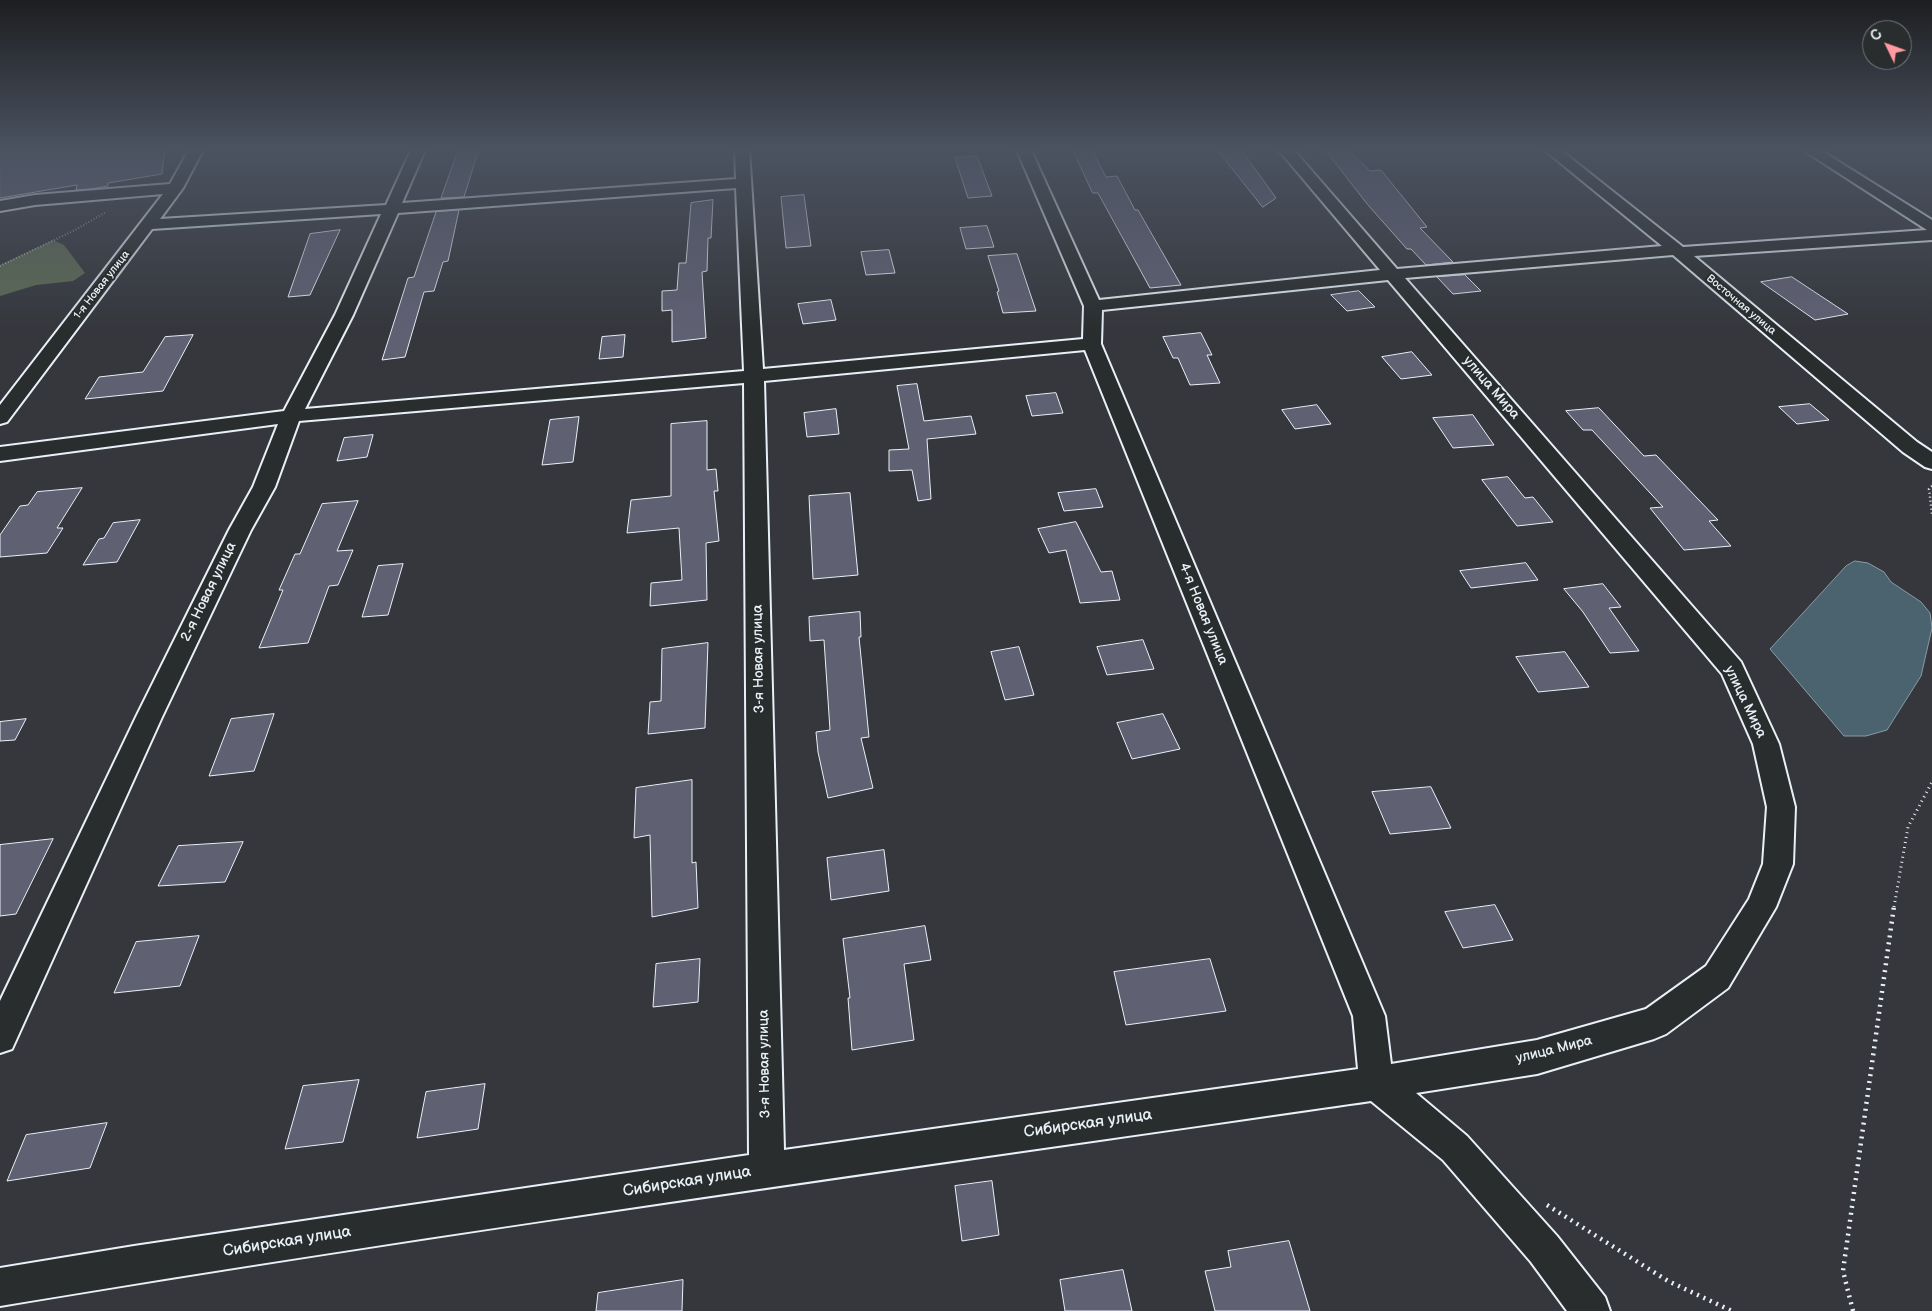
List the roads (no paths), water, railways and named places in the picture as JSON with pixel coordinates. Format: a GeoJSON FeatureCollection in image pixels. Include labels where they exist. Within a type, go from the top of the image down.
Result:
{"type":"FeatureCollection","features":[{"type":"Feature","properties":{"kind":"street","name":"1-я Новая улица"},"geometry":{"type":"LineString","coordinates":[[0,418],[160,209]]}},
{"type":"Feature","properties":{"kind":"street"},"geometry":{"type":"LineString","coordinates":[[149,224],[387,209]]}},
{"type":"Feature","properties":{"kind":"street","name":"2-я Новая улица"},"geometry":{"type":"LineString","coordinates":[[0,1037],[149,717],[240,530],[264,486],[291,416],[344,315],[390,209]]}},
{"type":"Feature","properties":{"kind":"street","name":"3-я Новая улица"},"geometry":{"type":"LineString","coordinates":[[744,209],[754,376],[767,1170]]}},
{"type":"Feature","properties":{"kind":"street","name":"4-я Новая улица"},"geometry":{"type":"LineString","coordinates":[[1050,209],[1093,306],[1092,344],[1368,1016],[1376,1083]]}},
{"type":"Feature","properties":{"kind":"street","name":"улица Мира"},"geometry":{"type":"LineString","coordinates":[[1336,209],[1732,668],[1766,744],[1781,807],[1778,864],[1761,907],[1717,977],[1654,1023],[1537,1058],[1376,1083]]}},
{"type":"Feature","properties":{"kind":"street","name":"Восточная улица"},"geometry":{"type":"LineString","coordinates":[[1625,209],[1910,447],[1932,462]]}},
{"type":"Feature","properties":{"kind":"street"},"geometry":{"type":"LineString","coordinates":[[1904,209],[1932,227]]}},
{"type":"Feature","properties":{"kind":"street"},"geometry":{"type":"LineString","coordinates":[[1093,306],[1392,274],[1677,251],[1932,235]]}},
{"type":"Feature","properties":{"kind":"street"},"geometry":{"type":"LineString","coordinates":[[0,454],[291,416],[754,376],[1092,344]]}},
{"type":"Feature","properties":{"kind":"street"},"geometry":{"type":"LineString","coordinates":[[1376,1083],[1455,1148],[1544,1249],[1591,1311]]}},
{"type":"Feature","properties":{"kind":"street","name":"Сибирская улица"},"geometry":{"type":"LineString","coordinates":[[0,1287],[767,1170],[1376,1083]]}},
{"type":"Feature","properties":{"kind":"water"},"geometry":{"type":"Polygon","coordinates":[[[1855,561],[1868,563],[1884,572],[1891,582],[1921,602],[1930,613],[1932,628],[1921,676],[1887,730],[1866,736],[1844,736],[1770,649],[1846,566],[1855,561]]]}}]}
